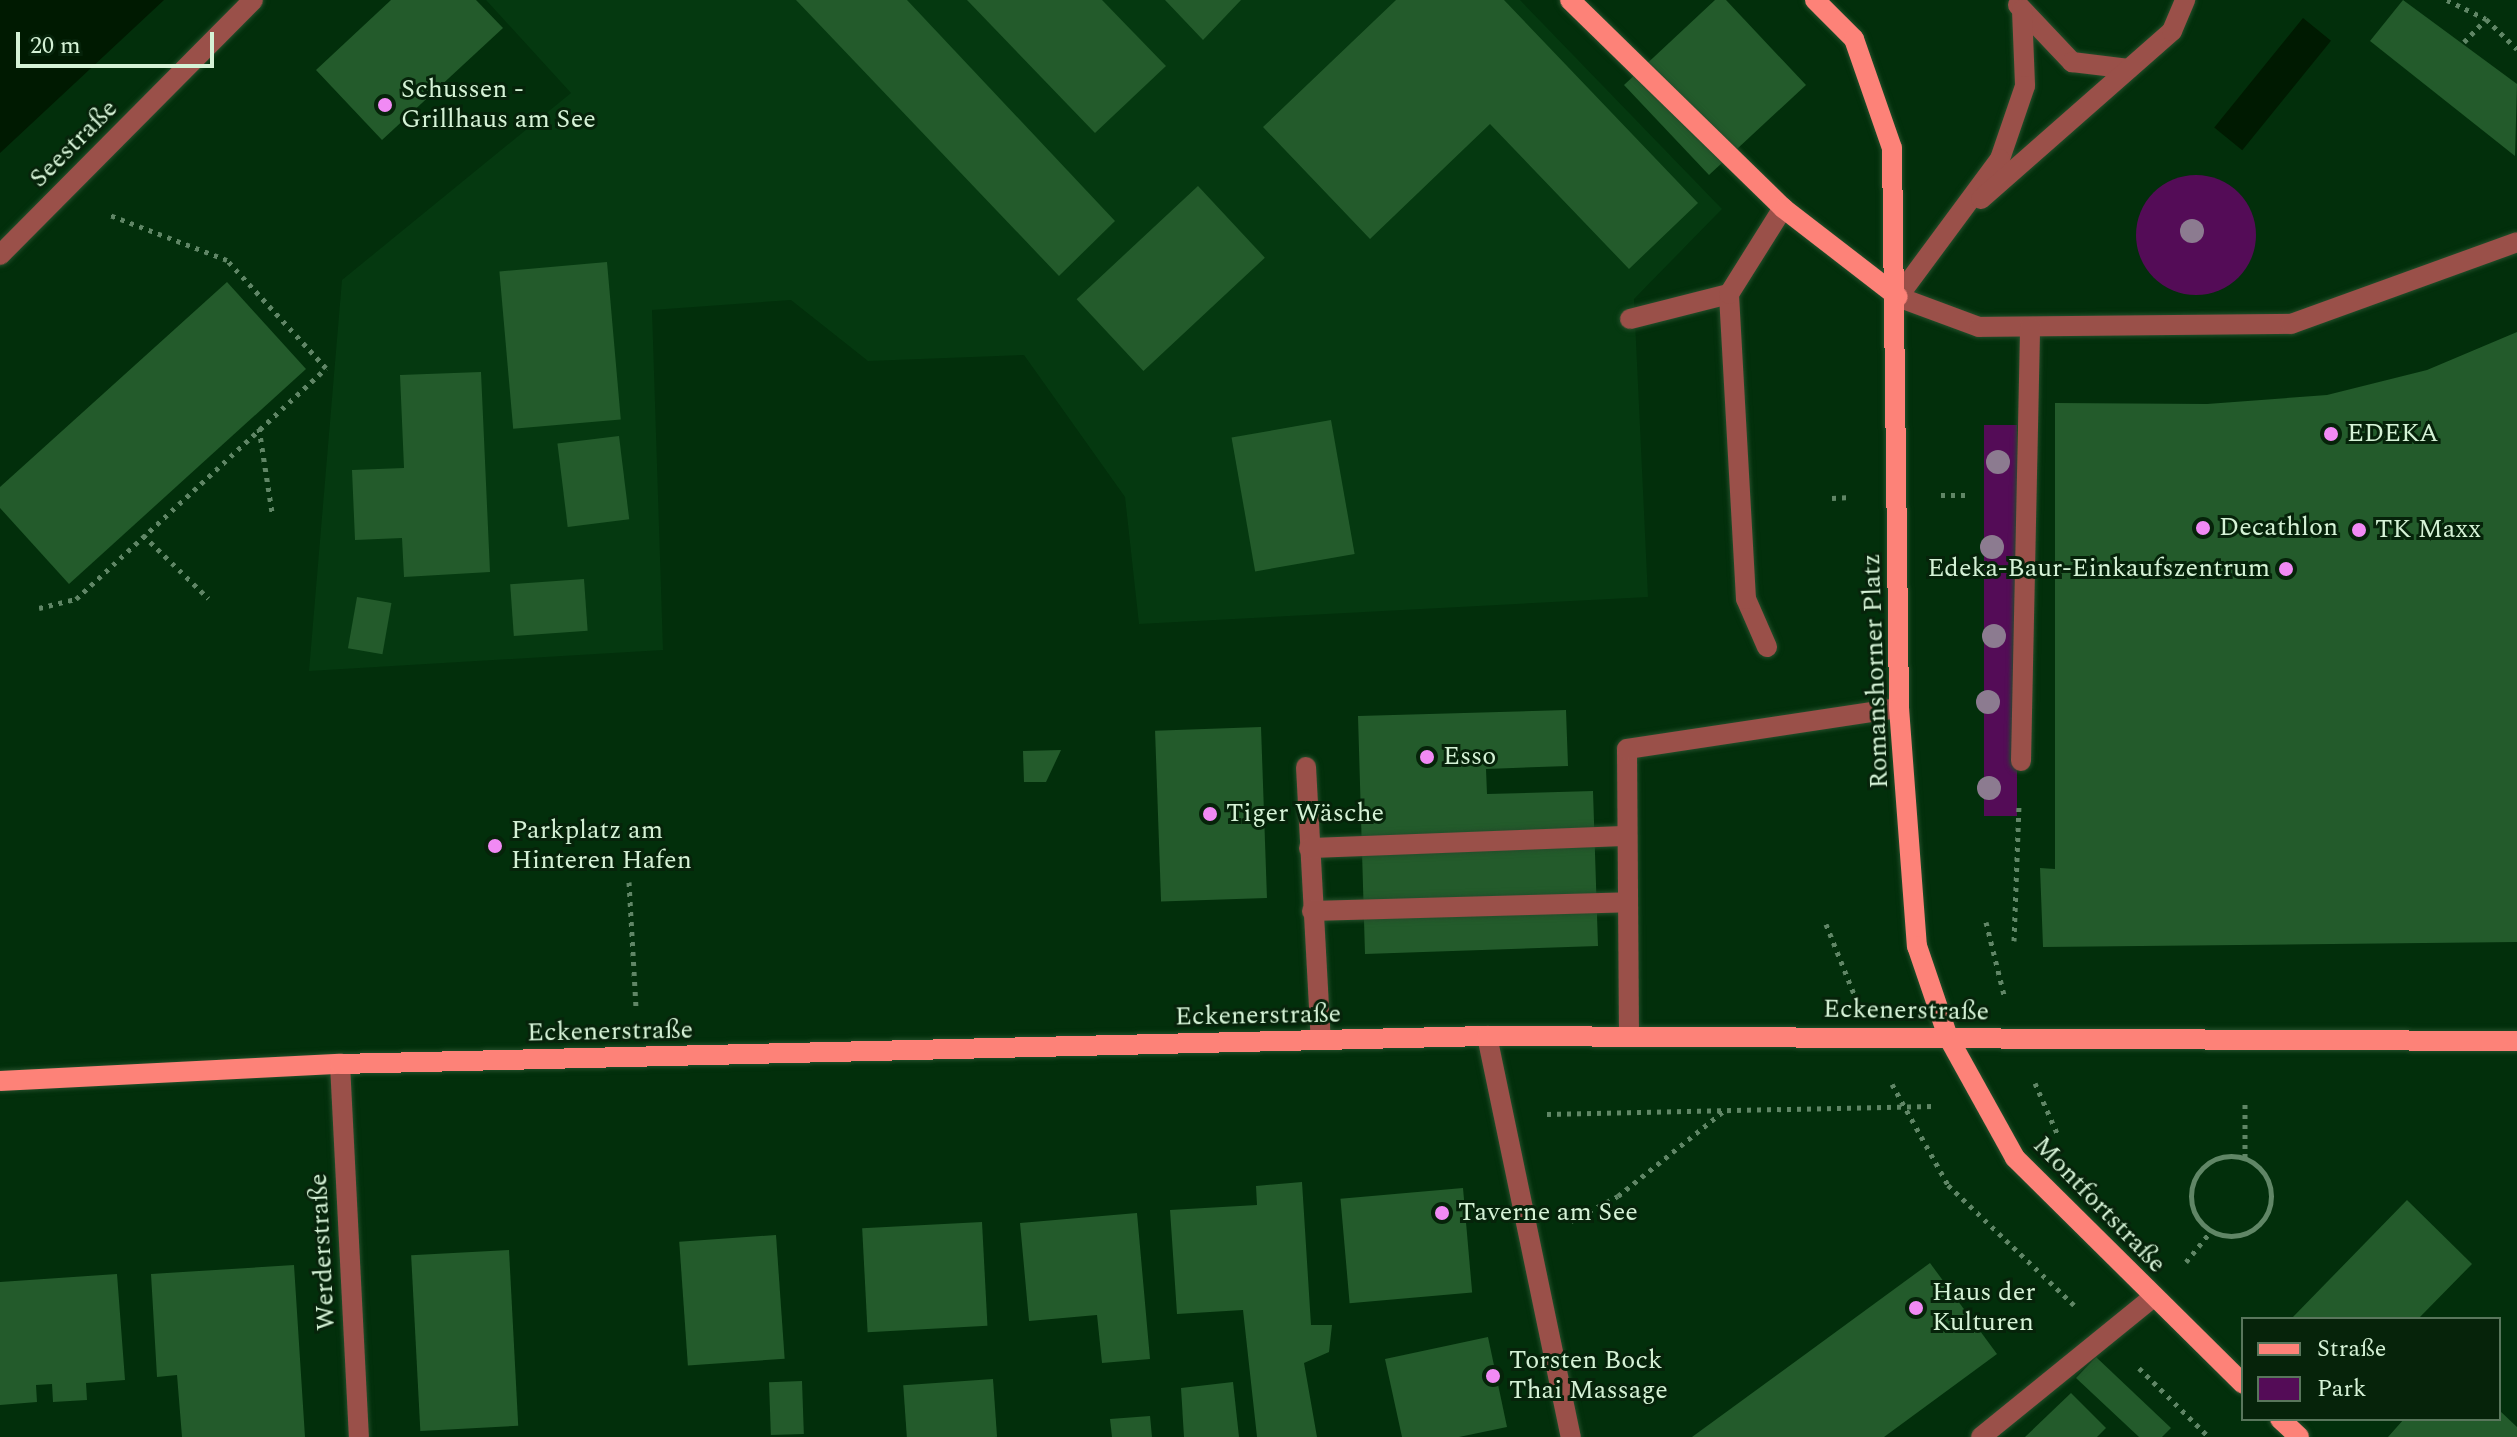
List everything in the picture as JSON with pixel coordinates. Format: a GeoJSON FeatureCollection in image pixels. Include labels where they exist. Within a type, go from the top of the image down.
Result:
{"type":"FeatureCollection","features":[{"type":"Feature","properties":{"kind":"main road"},"geometry":{"type":"LineString","coordinates":[[1570,0],[1783,208],[1898,297]]}},
{"type":"Feature","properties":{"kind":"main road","name":"Romanshorner Platz"},"geometry":{"type":"LineString","coordinates":[[1815,0],[1854,39],[1892,148],[1898,297],[1899,708],[1917,946],[1948,1037]]}},
{"type":"Feature","properties":{"kind":"main road","name":"Eckenerstraße"},"geometry":{"type":"LineString","coordinates":[[0,1081],[340,1064],[1487,1036],[2517,1041]]}},
{"type":"Feature","properties":{"kind":"main road","name":"Montfortstraße"},"geometry":{"type":"LineString","coordinates":[[1948,1037],[2015,1158],[2152,1298],[2241,1382]]}},
{"type":"Feature","properties":{"kind":"main road"},"geometry":{"type":"LineString","coordinates":[[2282,1421],[2299,1437]]}},
{"type":"Feature","properties":{"kind":"street","name":"Seestraße"},"geometry":{"type":"LineString","coordinates":[[0,255],[253,0]]}},
{"type":"Feature","properties":{"kind":"street"},"geometry":{"type":"LineString","coordinates":[[1947,227],[2172,31],[2185,0]]}},
{"type":"Feature","properties":{"kind":"street"},"geometry":{"type":"LineString","coordinates":[[2017,5],[2072,62],[2129,69]]}},
{"type":"Feature","properties":{"kind":"street"},"geometry":{"type":"LineString","coordinates":[[2017,5],[2025,86],[2000,159],[1898,297],[1979,327],[2291,324],[2517,242]]}},
{"type":"Feature","properties":{"kind":"street"},"geometry":{"type":"LineString","coordinates":[[1767,647],[1746,599],[1729,294],[1783,208]]}},
{"type":"Feature","properties":{"kind":"street"},"geometry":{"type":"LineString","coordinates":[[1630,319],[1729,294]]}},
{"type":"Feature","properties":{"kind":"street"},"geometry":{"type":"LineString","coordinates":[[2021,761],[2030,327]]}},
{"type":"Feature","properties":{"kind":"street"},"geometry":{"type":"LineString","coordinates":[[1629,1036],[1627,749],[1899,708]]}},
{"type":"Feature","properties":{"kind":"street"},"geometry":{"type":"LineString","coordinates":[[1306,767],[1321,1040]]}},
{"type":"Feature","properties":{"kind":"street"},"geometry":{"type":"LineString","coordinates":[[1309,848],[1627,836]]}},
{"type":"Feature","properties":{"kind":"street"},"geometry":{"type":"LineString","coordinates":[[1312,911],[1628,902]]}},
{"type":"Feature","properties":{"kind":"street"},"geometry":{"type":"LineString","coordinates":[[1487,1036],[1571,1437]]}},
{"type":"Feature","properties":{"kind":"street","name":"Werderstraße"},"geometry":{"type":"LineString","coordinates":[[340,1064],[359,1437]]}},
{"type":"Feature","properties":{"kind":"street"},"geometry":{"type":"LineString","coordinates":[[1981,1437],[2152,1298]]}},
{"type":"Feature","properties":{"kind":"path"},"geometry":{"type":"LineString","coordinates":[[2447,0],[2486,19],[2517,49]]}},
{"type":"Feature","properties":{"kind":"path"},"geometry":{"type":"LineString","coordinates":[[2464,42],[2486,19]]}},
{"type":"Feature","properties":{"kind":"path"},"geometry":{"type":"LineString","coordinates":[[39,608],[76,599],[326,368],[227,260],[116,219],[65,190]]}},
{"type":"Feature","properties":{"kind":"path"},"geometry":{"type":"LineString","coordinates":[[259,428],[272,512]]}},
{"type":"Feature","properties":{"kind":"path"},"geometry":{"type":"LineString","coordinates":[[143,535],[208,598]]}},
{"type":"Feature","properties":{"kind":"path"},"geometry":{"type":"LineString","coordinates":[[2014,941],[2017,857]]}},
{"type":"Feature","properties":{"kind":"path"},"geometry":{"type":"LineString","coordinates":[[629,882],[636,1006]]}},
{"type":"Feature","properties":{"kind":"path"},"geometry":{"type":"LineString","coordinates":[[2245,1104],[2245,1157],[2269,1181],[2265,1220],[2230,1238],[2210,1232],[2191,1205],[2198,1172],[2228,1155],[2245,1157]]}},
{"type":"Feature","properties":{"kind":"path"},"geometry":{"type":"LineString","coordinates":[[1503,1115],[1901,1106],[1948,1185],[2209,1437]]}},
{"type":"Feature","properties":{"kind":"path"},"geometry":{"type":"LineString","coordinates":[[1529,1243],[1618,1196],[1726,1110]]}},
{"type":"Feature","properties":{"kind":"shaded area"},"geometry":{"type":"Polygon","coordinates":[[[0,0],[164,0],[0,153],[0,0]]]}},
{"type":"Feature","properties":{"kind":"shaded area"},"geometry":{"type":"Polygon","coordinates":[[[486,0],[1520,0],[1722,209],[1634,299],[1648,597],[1139,624],[1125,497],[1024,355],[868,361],[791,300],[652,310],[663,650],[309,671],[342,280],[571,93],[486,0]]]}},
{"type":"Feature","properties":{"kind":"shaded area"},"geometry":{"type":"Polygon","coordinates":[[[2303,18],[2331,41],[2242,150],[2214,128],[2303,18]]]}},
{"type":"Feature","properties":{"kind":"green space"},"geometry":{"type":"Polygon","coordinates":[[[2196,175],[2219,180],[2238,193],[2251,212],[2256,235],[2251,258],[2238,277],[2219,290],[2196,295],[2173,290],[2154,277],[2141,258],[2136,235],[2141,212],[2154,193],[2173,180],[2196,175]]]}},
{"type":"Feature","properties":{"kind":"green space"},"geometry":{"type":"Polygon","coordinates":[[[1984,425],[2017,425],[2017,816],[1984,816],[1984,425]]]}},
{"type":"Feature","properties":{"kind":"building","name":"Schussen - Grillhaus am See"},"geometry":{"type":"Polygon","coordinates":[[[391,0],[476,0],[503,28],[382,140],[316,70],[391,0]]]}},
{"type":"Feature","properties":{"kind":"building"},"geometry":{"type":"Polygon","coordinates":[[[796,0],[907,0],[1115,221],[1059,276],[796,0]]]}},
{"type":"Feature","properties":{"kind":"building"},"geometry":{"type":"Polygon","coordinates":[[[967,0],[1102,0],[1166,66],[1095,133],[967,0]]]}},
{"type":"Feature","properties":{"kind":"building"},"geometry":{"type":"Polygon","coordinates":[[[1165,0],[1241,0],[1203,40],[1165,0]]]}},
{"type":"Feature","properties":{"kind":"building"},"geometry":{"type":"Polygon","coordinates":[[[1396,0],[1504,0],[1698,203],[1629,269],[1490,124],[1370,239],[1263,127],[1396,0]]]}},
{"type":"Feature","properties":{"kind":"building"},"geometry":{"type":"Polygon","coordinates":[[[1715,0],[1726,0],[1806,85],[1709,175],[1624,85],[1715,0]]]}},
{"type":"Feature","properties":{"kind":"building"},"geometry":{"type":"Polygon","coordinates":[[[2403,0],[2517,84],[2515,156],[2370,41],[2403,0]]]}},
{"type":"Feature","properties":{"kind":"building"},"geometry":{"type":"Polygon","coordinates":[[[1198,186],[1265,258],[1143,371],[1077,299],[1198,186]]]}},
{"type":"Feature","properties":{"kind":"building"},"geometry":{"type":"Polygon","coordinates":[[[607,262],[621,419],[513,429],[499,271],[607,262]]]}},
{"type":"Feature","properties":{"kind":"building"},"geometry":{"type":"Polygon","coordinates":[[[227,282],[306,369],[69,584],[0,508],[0,487],[227,282]]]}},
{"type":"Feature","properties":{"kind":"building","name":"Edeka-Baur-Einkaufszentrum"},"geometry":{"type":"Polygon","coordinates":[[[2517,332],[2517,942],[2043,947],[2040,868],[2055,869],[2055,403],[2207,404],[2327,395],[2427,370],[2517,332]]]}},
{"type":"Feature","properties":{"kind":"building"},"geometry":{"type":"Polygon","coordinates":[[[481,372],[490,572],[404,577],[402,538],[355,540],[352,470],[404,468],[400,375],[481,372]]]}},
{"type":"Feature","properties":{"kind":"building"},"geometry":{"type":"Polygon","coordinates":[[[1331,420],[1355,554],[1255,571],[1232,438],[1331,420]]]}},
{"type":"Feature","properties":{"kind":"building"},"geometry":{"type":"Polygon","coordinates":[[[619,436],[629,519],[568,527],[557,444],[619,436]]]}},
{"type":"Feature","properties":{"kind":"building"},"geometry":{"type":"Polygon","coordinates":[[[584,579],[588,631],[514,636],[510,584],[584,579]]]}},
{"type":"Feature","properties":{"kind":"building"},"geometry":{"type":"Polygon","coordinates":[[[357,597],[391,603],[382,654],[348,648],[357,597]]]}},
{"type":"Feature","properties":{"kind":"building"},"geometry":{"type":"Polygon","coordinates":[[[1566,710],[1568,766],[1486,769],[1487,794],[1593,791],[1598,946],[1365,954],[1358,716],[1566,710]]]}},
{"type":"Feature","properties":{"kind":"building","name":"Tiger Wäsche"},"geometry":{"type":"Polygon","coordinates":[[[1261,727],[1267,898],[1161,902],[1155,731],[1261,727]]]}},
{"type":"Feature","properties":{"kind":"building"},"geometry":{"type":"Polygon","coordinates":[[[1061,750],[1046,782],[1024,782],[1023,751],[1061,750]]]}},
{"type":"Feature","properties":{"kind":"building"},"geometry":{"type":"Polygon","coordinates":[[[1302,1182],[1311,1325],[1332,1325],[1329,1352],[1304,1363],[1317,1437],[1257,1437],[1243,1310],[1177,1314],[1170,1210],[1257,1205],[1256,1186],[1302,1182]]]}},
{"type":"Feature","properties":{"kind":"building"},"geometry":{"type":"Polygon","coordinates":[[[1463,1188],[1472,1293],[1350,1303],[1340,1199],[1463,1188]]]}},
{"type":"Feature","properties":{"kind":"building"},"geometry":{"type":"Polygon","coordinates":[[[2407,1200],[2472,1264],[2420,1317],[2293,1317],[2407,1200]]]}},
{"type":"Feature","properties":{"kind":"building"},"geometry":{"type":"Polygon","coordinates":[[[1137,1213],[1150,1359],[1102,1363],[1097,1315],[1029,1321],[1020,1223],[1137,1213]]]}},
{"type":"Feature","properties":{"kind":"building"},"geometry":{"type":"Polygon","coordinates":[[[982,1222],[987,1326],[868,1332],[862,1228],[982,1222]]]}},
{"type":"Feature","properties":{"kind":"building"},"geometry":{"type":"Polygon","coordinates":[[[776,1235],[785,1359],[688,1365],[679,1242],[776,1235]]]}},
{"type":"Feature","properties":{"kind":"building"},"geometry":{"type":"Polygon","coordinates":[[[509,1250],[518,1426],[420,1431],[411,1255],[509,1250]]]}},
{"type":"Feature","properties":{"kind":"building","name":"Haus der Kulturen"},"geometry":{"type":"Polygon","coordinates":[[[1930,1263],[1997,1354],[1884,1437],[1692,1437],[1930,1263]]]}},
{"type":"Feature","properties":{"kind":"building"},"geometry":{"type":"Polygon","coordinates":[[[294,1265],[305,1437],[182,1437],[177,1375],[157,1377],[151,1274],[294,1265]]]}},
{"type":"Feature","properties":{"kind":"building"},"geometry":{"type":"Polygon","coordinates":[[[117,1274],[125,1380],[86,1383],[87,1400],[53,1402],[52,1384],[36,1385],[37,1402],[0,1405],[0,1282],[117,1274]]]}},
{"type":"Feature","properties":{"kind":"building"},"geometry":{"type":"Polygon","coordinates":[[[1488,1337],[1507,1427],[1459,1437],[1402,1437],[1385,1359],[1488,1337]]]}},
{"type":"Feature","properties":{"kind":"building"},"geometry":{"type":"Polygon","coordinates":[[[2096,1357],[2171,1428],[2162,1437],[2139,1437],[2076,1378],[2096,1357]]]}},
{"type":"Feature","properties":{"kind":"building"},"geometry":{"type":"Polygon","coordinates":[[[993,1379],[997,1437],[907,1437],[903,1385],[993,1379]]]}},
{"type":"Feature","properties":{"kind":"building"},"geometry":{"type":"Polygon","coordinates":[[[802,1381],[804,1434],[771,1435],[769,1382],[802,1381]]]}},
{"type":"Feature","properties":{"kind":"building"},"geometry":{"type":"Polygon","coordinates":[[[1233,1382],[1239,1437],[1184,1437],[1181,1388],[1233,1382]]]}},
{"type":"Feature","properties":{"kind":"building"},"geometry":{"type":"Polygon","coordinates":[[[2071,1393],[2106,1428],[2097,1437],[2025,1437],[2071,1393]]]}},
{"type":"Feature","properties":{"kind":"building"},"geometry":{"type":"Polygon","coordinates":[[[2501,1412],[2517,1427],[2517,1437],[2388,1437],[2402,1421],[2501,1421],[2501,1412]]]}},
{"type":"Feature","properties":{"kind":"building"},"geometry":{"type":"Polygon","coordinates":[[[1150,1416],[1152,1437],[1112,1437],[1110,1419],[1150,1416]]]}},
{"type":"Feature","properties":{"kind":"place","name":"Schussen - Grillhaus am See"},"geometry":{"type":"Point","coordinates":[385,105]}},
{"type":"Feature","properties":{"kind":"place","name":"EDEKA"},"geometry":{"type":"Point","coordinates":[2331,434]}},
{"type":"Feature","properties":{"kind":"place","name":"Decathlon"},"geometry":{"type":"Point","coordinates":[2203,528]}},
{"type":"Feature","properties":{"kind":"place","name":"TK Maxx"},"geometry":{"type":"Point","coordinates":[2359,530]}},
{"type":"Feature","properties":{"kind":"place","name":"Edeka-Baur-Einkaufszentrum"},"geometry":{"type":"Point","coordinates":[2286,569]}},
{"type":"Feature","properties":{"kind":"place","name":"Esso"},"geometry":{"type":"Point","coordinates":[1427,757]}},
{"type":"Feature","properties":{"kind":"place","name":"Tiger Wäsche"},"geometry":{"type":"Point","coordinates":[1210,814]}},
{"type":"Feature","properties":{"kind":"place","name":"Parkplatz am Hinteren Hafen"},"geometry":{"type":"Point","coordinates":[495,846]}},
{"type":"Feature","properties":{"kind":"place","name":"Taverne am See"},"geometry":{"type":"Point","coordinates":[1442,1213]}},
{"type":"Feature","properties":{"kind":"place","name":"Haus der Kulturen"},"geometry":{"type":"Point","coordinates":[1916,1308]}},
{"type":"Feature","properties":{"kind":"place","name":"Torsten Bock Thai Massage"},"geometry":{"type":"Point","coordinates":[1493,1376]}}]}
